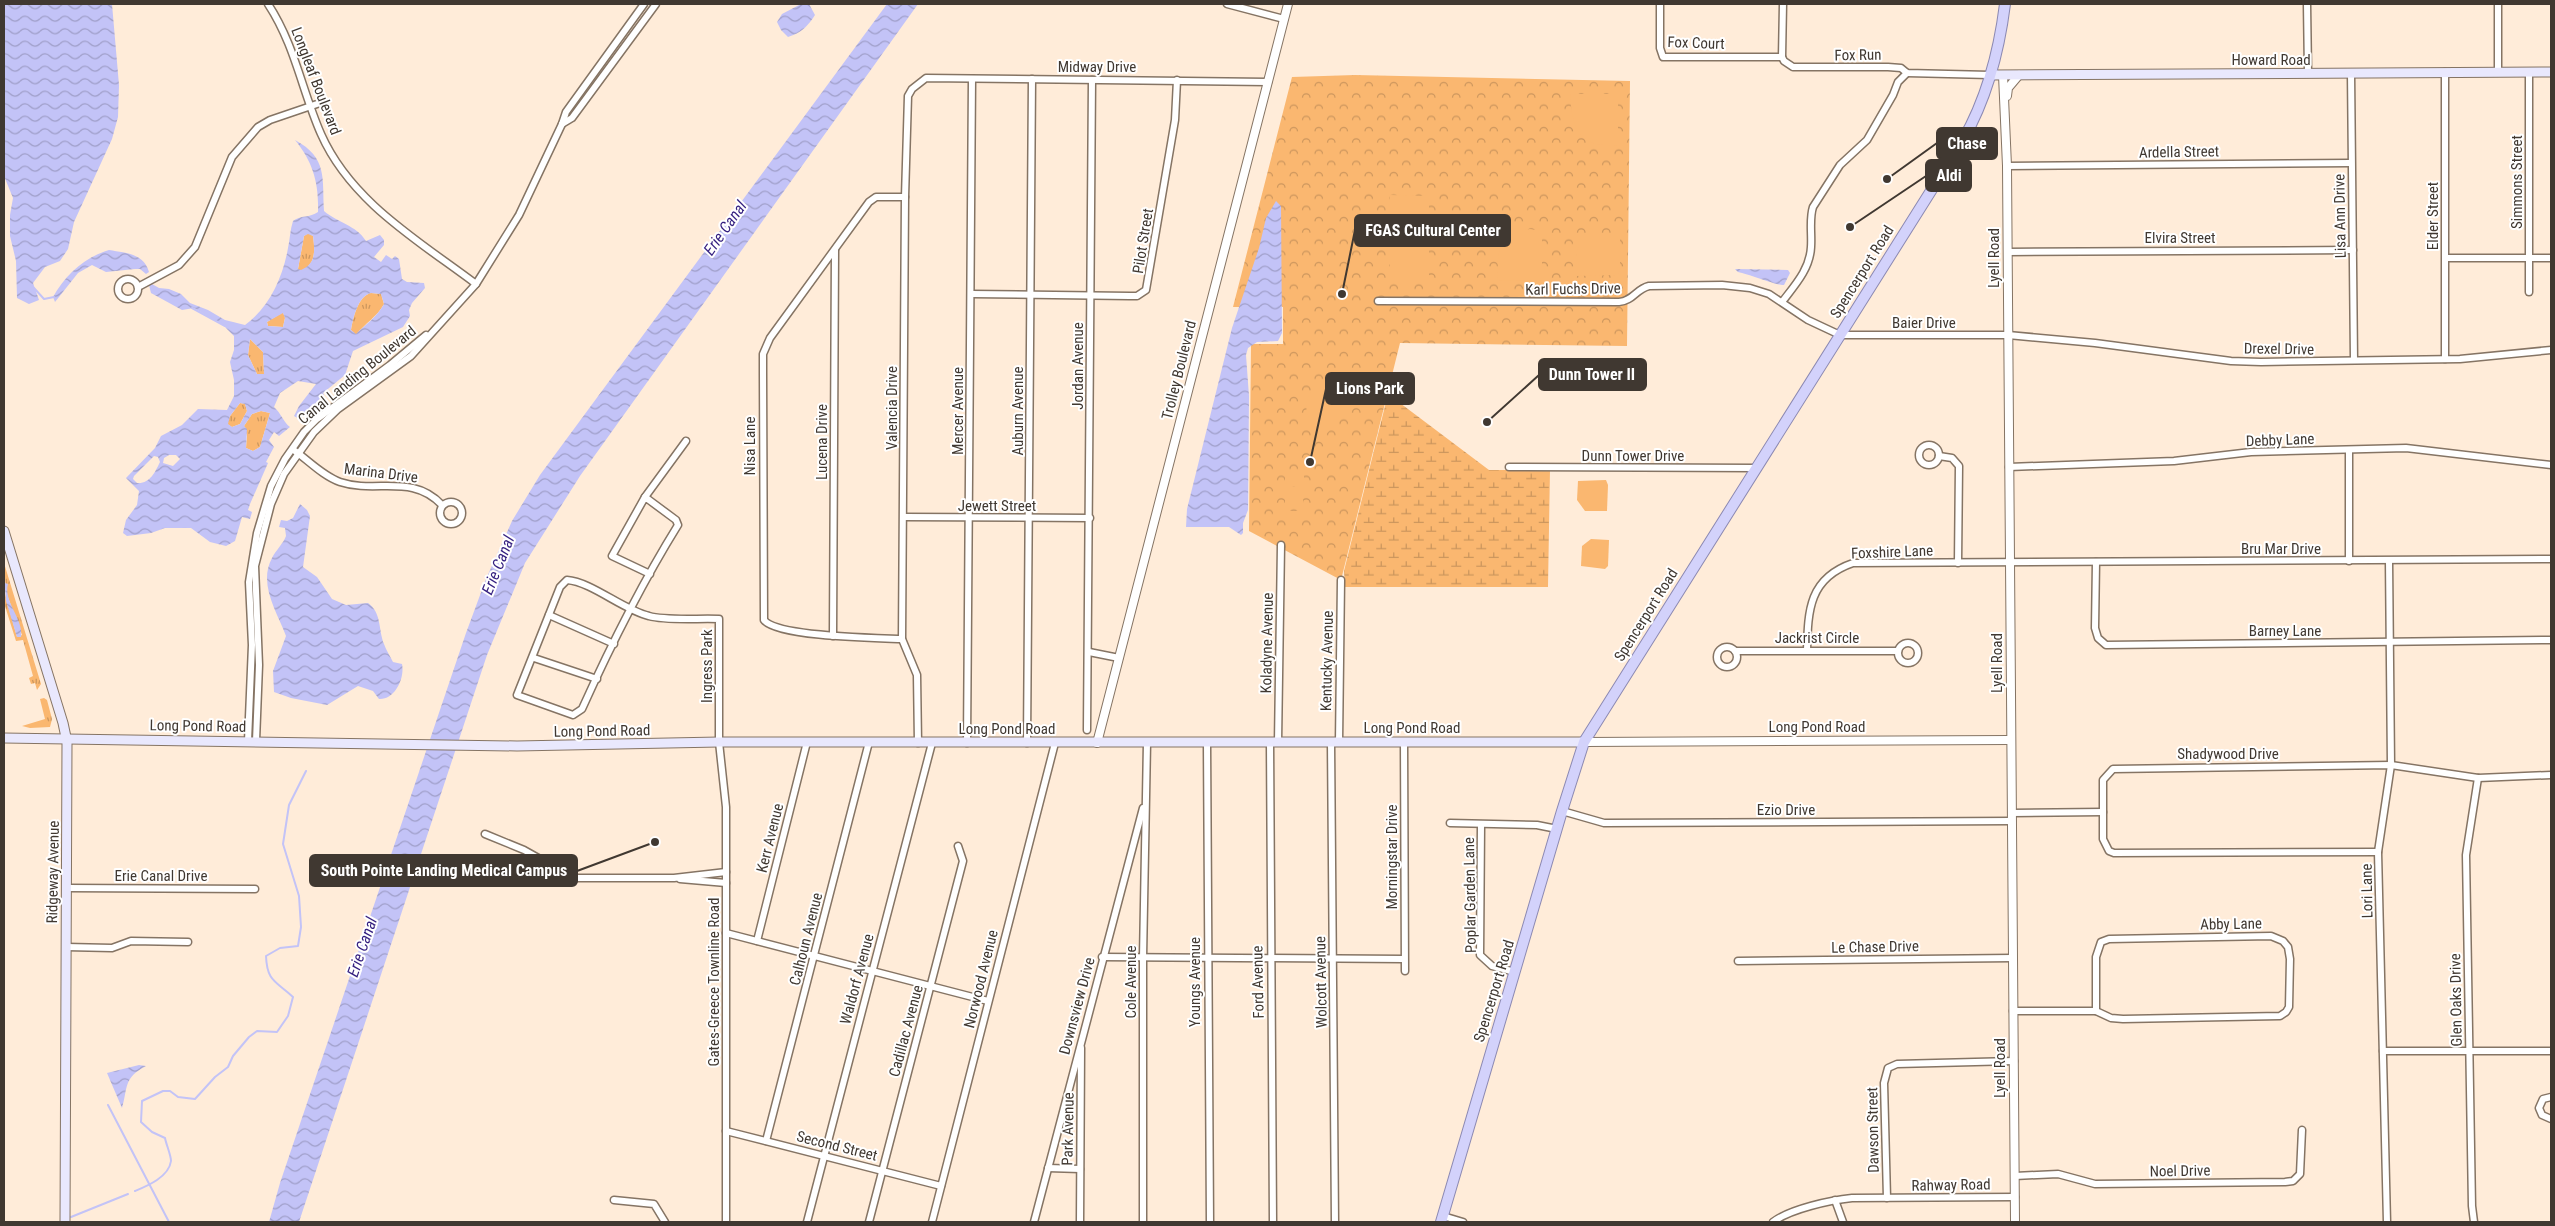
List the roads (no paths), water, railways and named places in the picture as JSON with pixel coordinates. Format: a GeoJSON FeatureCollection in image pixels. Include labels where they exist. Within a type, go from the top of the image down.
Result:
{"type":"FeatureCollection","features":[{"type":"Feature","properties":{"kind":"main road","name":"Spencerport Road"},"geometry":{"type":"LineString","coordinates":[[1442,1219],[1584,742],[1975,119],[1990,75],[2000,36],[2005,4]]}},
{"type":"Feature","properties":{"kind":"main road","name":"Howard Road"},"geometry":{"type":"LineString","coordinates":[[1990,75],[2551,72]]}},
{"type":"Feature","properties":{"kind":"main road","name":"Ridgeway Avenue"},"geometry":{"type":"LineString","coordinates":[[4,531],[66,738],[65,1222]]}},
{"type":"Feature","properties":{"kind":"main road","name":"Long Pond Road"},"geometry":{"type":"LineString","coordinates":[[4,738],[252,741],[416,746],[719,742],[1584,742]]}},
{"type":"Feature","properties":{"kind":"street","name":"Longleaf Boulevard"},"geometry":{"type":"LineString","coordinates":[[268,4],[293,50],[310,106],[337,164],[354,186],[391,220],[476,284]]}},
{"type":"Feature","properties":{"kind":"street","name":"Canal Landing Boulevard"},"geometry":{"type":"LineString","coordinates":[[252,741],[252,646],[249,597],[251,564],[266,500],[278,471],[326,420],[411,356],[476,284],[502,245],[528,200],[566,112],[644,4]]}},
{"type":"Feature","properties":{"kind":"street","name":"Canal Landing Boulevard"},"geometry":{"type":"LineString","coordinates":[[562,124],[572,118],[656,4]]}},
{"type":"Feature","properties":{"kind":"street"},"geometry":{"type":"LineString","coordinates":[[1227,4],[1284,18]]}},
{"type":"Feature","properties":{"kind":"street","name":"Trolley Boulevard"},"geometry":{"type":"LineString","coordinates":[[1097,743],[1288,4]]}},
{"type":"Feature","properties":{"kind":"street","name":"Fox Court"},"geometry":{"type":"LineString","coordinates":[[1660,4],[1660,48],[1663,57],[1782,56]]}},
{"type":"Feature","properties":{"kind":"street"},"geometry":{"type":"LineString","coordinates":[[1782,56],[1783,4]]}},
{"type":"Feature","properties":{"kind":"street"},"geometry":{"type":"LineString","coordinates":[[2307,4],[2308,73]]}},
{"type":"Feature","properties":{"kind":"street"},"geometry":{"type":"LineString","coordinates":[[2498,4],[2498,72]]}},
{"type":"Feature","properties":{"kind":"street","name":"Fox Run"},"geometry":{"type":"LineString","coordinates":[[1782,56],[1784,61],[1793,67],[1888,67],[1901,68],[1907,73],[1990,75]]}},
{"type":"Feature","properties":{"kind":"street","name":"Elder Street"},"geometry":{"type":"LineString","coordinates":[[2445,72],[2445,359]]}},
{"type":"Feature","properties":{"kind":"street","name":"Simmons Street"},"geometry":{"type":"LineString","coordinates":[[2529,72],[2529,292]]}},
{"type":"Feature","properties":{"kind":"street"},"geometry":{"type":"LineString","coordinates":[[1782,302],[1807,267],[1811,250],[1811,213],[1814,207],[1840,166],[1868,140],[1894,95],[1898,82],[1907,73]]}},
{"type":"Feature","properties":{"kind":"street","name":"Lisa Ann Drive"},"geometry":{"type":"LineString","coordinates":[[2351,73],[2354,360]]}},
{"type":"Feature","properties":{"kind":"street","name":"Lyell Road"},"geometry":{"type":"LineString","coordinates":[[2003,75],[2006,103],[2008,252],[2015,1222]]}},
{"type":"Feature","properties":{"kind":"street","name":"Lyell Road"},"geometry":{"type":"LineString","coordinates":[[2006,103],[2008,88],[2019,75]]}},
{"type":"Feature","properties":{"kind":"street","name":"Midway Drive"},"geometry":{"type":"LineString","coordinates":[[926,78],[1268,82]]}},
{"type":"Feature","properties":{"kind":"street","name":"Valencia Drive"},"geometry":{"type":"LineString","coordinates":[[918,743],[917,675],[902,639],[906,103],[912,88],[926,78]]}},
{"type":"Feature","properties":{"kind":"street","name":"Mercer Avenue"},"geometry":{"type":"LineString","coordinates":[[967,743],[972,294],[972,79]]}},
{"type":"Feature","properties":{"kind":"street","name":"Auburn Avenue"},"geometry":{"type":"LineString","coordinates":[[1027,743],[1032,79]]}},
{"type":"Feature","properties":{"kind":"street","name":"Jordan Avenue"},"geometry":{"type":"LineString","coordinates":[[1087,730],[1092,80]]}},
{"type":"Feature","properties":{"kind":"street","name":"Pilot Street"},"geometry":{"type":"LineString","coordinates":[[972,294],[1137,296],[1142,294],[1148,286],[1175,120],[1177,80]]}},
{"type":"Feature","properties":{"kind":"street"},"geometry":{"type":"LineString","coordinates":[[138,287],[179,265],[195,247],[226,167],[239,147],[258,127],[270,120],[318,104]]}},
{"type":"Feature","properties":{"kind":"street","name":"Ardella Street"},"geometry":{"type":"LineString","coordinates":[[2007,166],[2351,163]]}},
{"type":"Feature","properties":{"kind":"street","name":"Nisa Lane"},"geometry":{"type":"LineString","coordinates":[[902,639],[833,636],[773,626],[764,620],[763,354],[770,338],[835,249],[876,197],[905,196]]}},
{"type":"Feature","properties":{"kind":"street","name":"Lucena Drive"},"geometry":{"type":"LineString","coordinates":[[833,636],[835,249]]}},
{"type":"Feature","properties":{"kind":"street","name":"Elvira Street"},"geometry":{"type":"LineString","coordinates":[[2008,252],[2353,250]]}},
{"type":"Feature","properties":{"kind":"street"},"geometry":{"type":"LineString","coordinates":[[2446,258],[2551,258]]}},
{"type":"Feature","properties":{"kind":"street","name":"Karl Fuchs Drive"},"geometry":{"type":"LineString","coordinates":[[1378,301],[1619,302],[1631,299],[1638,291],[1649,286],[1722,285],[1758,290],[1782,302],[1815,324],[1840,336]]}},
{"type":"Feature","properties":{"kind":"street","name":"Baier Drive"},"geometry":{"type":"LineString","coordinates":[[1840,336],[2008,335]]}},
{"type":"Feature","properties":{"kind":"street","name":"Drexel Drive"},"geometry":{"type":"LineString","coordinates":[[2008,335],[2095,343],[2231,360],[2330,362],[2445,359],[2551,350]]}},
{"type":"Feature","properties":{"kind":"street"},"geometry":{"type":"LineString","coordinates":[[650,574],[612,556],[645,496],[686,441]]}},
{"type":"Feature","properties":{"kind":"street","name":"Debby Lane"},"geometry":{"type":"LineString","coordinates":[[2009,466],[2108,465],[2174,461],[2251,452],[2406,448],[2551,465]]}},
{"type":"Feature","properties":{"kind":"street"},"geometry":{"type":"LineString","coordinates":[[2349,450],[2350,561]]}},
{"type":"Feature","properties":{"kind":"street","name":"Marina Drive"},"geometry":{"type":"LineString","coordinates":[[295,451],[337,481],[349,484],[416,488],[433,495],[442,505]]}},
{"type":"Feature","properties":{"kind":"street"},"geometry":{"type":"LineString","coordinates":[[1939,456],[1952,458],[1959,466],[1958,564]]}},
{"type":"Feature","properties":{"kind":"street","name":"Dunn Tower Drive"},"geometry":{"type":"LineString","coordinates":[[1509,467],[1756,468]]}},
{"type":"Feature","properties":{"kind":"street"},"geometry":{"type":"LineString","coordinates":[[632,609],[567,580],[560,587],[534,658],[517,694],[565,713],[578,714],[597,679],[650,574],[678,525],[676,520],[645,496]]}},
{"type":"Feature","properties":{"kind":"street","name":"Jewett Street"},"geometry":{"type":"LineString","coordinates":[[904,517],[1090,518]]}},
{"type":"Feature","properties":{"kind":"street","name":"Koladyne Avenue"},"geometry":{"type":"LineString","coordinates":[[1274,742],[1280,545]]}},
{"type":"Feature","properties":{"kind":"street","name":"Bru Mar Drive"},"geometry":{"type":"LineString","coordinates":[[2010,563],[2551,559]]}},
{"type":"Feature","properties":{"kind":"street","name":"Lori Lane"},"geometry":{"type":"LineString","coordinates":[[2387,1222],[2378,852],[2391,765],[2389,561]]}},
{"type":"Feature","properties":{"kind":"street","name":"Foxshire Lane"},"geometry":{"type":"LineString","coordinates":[[1807,650],[1809,604],[1819,587],[1834,572],[1844,566],[1862,562],[2010,563]]}},
{"type":"Feature","properties":{"kind":"street","name":"Barney Lane"},"geometry":{"type":"LineString","coordinates":[[2096,562],[2096,628],[2098,638],[2106,644],[2551,640]]}},
{"type":"Feature","properties":{"kind":"street","name":"Kentucky Avenue"},"geometry":{"type":"LineString","coordinates":[[1335,742],[1341,580]]}},
{"type":"Feature","properties":{"kind":"street","name":"Ingress Park"},"geometry":{"type":"LineString","coordinates":[[632,609],[650,616],[719,618],[719,742]]}},
{"type":"Feature","properties":{"kind":"street"},"geometry":{"type":"LineString","coordinates":[[549,616],[614,644]]}},
{"type":"Feature","properties":{"kind":"street","name":"Jackrist Circle"},"geometry":{"type":"LineString","coordinates":[[1735,651],[1898,651]]}},
{"type":"Feature","properties":{"kind":"street"},"geometry":{"type":"LineString","coordinates":[[1089,652],[1119,658]]}},
{"type":"Feature","properties":{"kind":"street"},"geometry":{"type":"LineString","coordinates":[[534,658],[597,679]]}},
{"type":"Feature","properties":{"kind":"street","name":"Long Pond Road"},"geometry":{"type":"LineString","coordinates":[[1584,742],[2011,740]]}},
{"type":"Feature","properties":{"kind":"street","name":"Gates-Greece Townline Road"},"geometry":{"type":"LineString","coordinates":[[719,742],[726,807],[726,1222]]}},
{"type":"Feature","properties":{"kind":"street","name":"Kerr Avenue"},"geometry":{"type":"LineString","coordinates":[[757,941],[807,742]]}},
{"type":"Feature","properties":{"kind":"street","name":"Calhoun Avenue"},"geometry":{"type":"LineString","coordinates":[[766,1141],[869,742]]}},
{"type":"Feature","properties":{"kind":"street","name":"Youngs Avenue"},"geometry":{"type":"LineString","coordinates":[[1207,742],[1210,1222]]}},
{"type":"Feature","properties":{"kind":"street","name":"Ford Avenue"},"geometry":{"type":"LineString","coordinates":[[1273,1222],[1270,959],[1274,742]]}},
{"type":"Feature","properties":{"kind":"street","name":"Wolcott Avenue"},"geometry":{"type":"LineString","coordinates":[[1335,742],[1335,1222]]}},
{"type":"Feature","properties":{"kind":"street","name":"Morningstar Drive"},"geometry":{"type":"LineString","coordinates":[[1404,742],[1405,971]]}},
{"type":"Feature","properties":{"kind":"street","name":"Waldorf Avenue"},"geometry":{"type":"LineString","coordinates":[[807,1222],[932,743]]}},
{"type":"Feature","properties":{"kind":"street","name":"Norwood Avenue"},"geometry":{"type":"LineString","coordinates":[[932,1222],[1055,743]]}},
{"type":"Feature","properties":{"kind":"street","name":"Cole Avenue"},"geometry":{"type":"LineString","coordinates":[[1143,1222],[1143,958],[1147,743]]}},
{"type":"Feature","properties":{"kind":"street","name":"Shadywood Drive"},"geometry":{"type":"LineString","coordinates":[[2378,852],[2114,853],[2105,845],[2103,780],[2114,769],[2391,765],[2478,778],[2551,775]]}},
{"type":"Feature","properties":{"kind":"street","name":"Glen Oaks Drive"},"geometry":{"type":"LineString","coordinates":[[2474,1222],[2472,1206],[2466,855],[2478,778]]}},
{"type":"Feature","properties":{"kind":"street","name":"Downsview Drive"},"geometry":{"type":"LineString","coordinates":[[1034,1222],[1102,957],[1146,797]]}},
{"type":"Feature","properties":{"kind":"street","name":"Ezio Drive"},"geometry":{"type":"LineString","coordinates":[[1562,811],[1604,823],[2012,817]]}},
{"type":"Feature","properties":{"kind":"street"},"geometry":{"type":"LineString","coordinates":[[2012,817],[2103,812]]}},
{"type":"Feature","properties":{"kind":"street","name":"Poplar Garden Lane"},"geometry":{"type":"LineString","coordinates":[[1450,823],[1537,825],[1557,829]]}},
{"type":"Feature","properties":{"kind":"street","name":"Poplar Garden Lane"},"geometry":{"type":"LineString","coordinates":[[1481,825],[1480,955],[1492,966],[1515,972]]}},
{"type":"Feature","properties":{"kind":"street"},"geometry":{"type":"LineString","coordinates":[[485,834],[524,850],[574,878],[674,878],[726,872]]}},
{"type":"Feature","properties":{"kind":"street","name":"Cadillac Avenue"},"geometry":{"type":"LineString","coordinates":[[869,1222],[963,861],[958,846]]}},
{"type":"Feature","properties":{"kind":"street"},"geometry":{"type":"LineString","coordinates":[[674,878],[690,882],[726,883]]}},
{"type":"Feature","properties":{"kind":"street","name":"Erie Canal Drive"},"geometry":{"type":"LineString","coordinates":[[67,888],[255,889]]}},
{"type":"Feature","properties":{"kind":"street"},"geometry":{"type":"LineString","coordinates":[[726,933],[988,1001]]}},
{"type":"Feature","properties":{"kind":"street","name":"Abby Lane"},"geometry":{"type":"LineString","coordinates":[[2014,1011],[2096,1011],[2111,1018],[2123,1019],[2280,1016],[2286,1012],[2290,1000],[2290,960],[2288,947],[2278,937],[2271,936],[2109,939],[2100,942],[2097,949],[2096,1011]]}},
{"type":"Feature","properties":{"kind":"street"},"geometry":{"type":"LineString","coordinates":[[66,947],[112,948],[131,941],[188,942]]}},
{"type":"Feature","properties":{"kind":"street"},"geometry":{"type":"LineString","coordinates":[[1102,957],[1404,959]]}},
{"type":"Feature","properties":{"kind":"street","name":"Le Chase Drive"},"geometry":{"type":"LineString","coordinates":[[1738,961],[2013,958]]}},
{"type":"Feature","properties":{"kind":"street","name":"Park Avenue"},"geometry":{"type":"LineString","coordinates":[[1080,1222],[1082,1037]]}},
{"type":"Feature","properties":{"kind":"street"},"geometry":{"type":"LineString","coordinates":[[2383,1051],[2551,1051]]}},
{"type":"Feature","properties":{"kind":"street","name":"Dawson Street"},"geometry":{"type":"LineString","coordinates":[[1887,1198],[1884,1083],[1888,1068],[1897,1064],[2014,1061]]}},
{"type":"Feature","properties":{"kind":"street"},"geometry":{"type":"LineString","coordinates":[[2551,1095],[2543,1099],[2539,1108],[2542,1115],[2551,1119]]}},
{"type":"Feature","properties":{"kind":"street","name":"Noel Drive"},"geometry":{"type":"LineString","coordinates":[[2015,1176],[2058,1174],[2095,1184],[2293,1181],[2300,1174],[2302,1130]]}},
{"type":"Feature","properties":{"kind":"street","name":"Second Street"},"geometry":{"type":"LineString","coordinates":[[726,1131],[941,1186]]}},
{"type":"Feature","properties":{"kind":"street"},"geometry":{"type":"LineString","coordinates":[[1048,1168],[1080,1169]]}},
{"type":"Feature","properties":{"kind":"street","name":"Rahway Road"},"geometry":{"type":"LineString","coordinates":[[1773,1222],[1835,1200],[2015,1197]]}},
{"type":"Feature","properties":{"kind":"street"},"geometry":{"type":"LineString","coordinates":[[614,1200],[654,1204],[665,1222]]}},
{"type":"Feature","properties":{"kind":"street"},"geometry":{"type":"LineString","coordinates":[[1835,1200],[1843,1222]]}},
{"type":"Feature","properties":{"kind":"street"},"geometry":{"type":"LineString","coordinates":[[1442,1219],[1463,1222]]}},
{"type":"Feature","properties":{"kind":"water"},"geometry":{"type":"Polygon","coordinates":[[[4,4],[112,4],[119,85],[118,117],[112,139],[74,222],[68,249],[60,261],[45,267],[33,283],[39,300],[29,304],[17,298],[16,261],[10,236],[10,215],[13,198],[4,176],[4,4]]]}},
{"type":"Feature","properties":{"kind":"water"},"geometry":{"type":"Polygon","coordinates":[[[801,4],[809,4],[815,15],[804,29],[788,37],[781,30],[777,22],[782,14],[801,4]]]}},
{"type":"Feature","properties":{"kind":"water","name":"Erie Canal"},"geometry":{"type":"Polygon","coordinates":[[[887,4],[918,4],[580,476],[525,563],[487,655],[299,1222],[269,1222],[280,1183],[466,633],[486,579],[512,521],[540,475],[887,4]]]}},
{"type":"Feature","properties":{"kind":"water"},"geometry":{"type":"Polygon","coordinates":[[[295,140],[313,154],[321,170],[324,211],[357,231],[366,241],[380,235],[384,240],[384,245],[374,257],[381,262],[386,255],[392,259],[395,256],[399,259],[402,279],[407,282],[424,283],[425,288],[412,303],[409,310],[410,316],[403,327],[353,351],[345,375],[323,393],[324,395],[299,419],[294,416],[299,406],[316,384],[298,381],[280,393],[274,407],[290,427],[279,436],[274,432],[269,440],[274,447],[266,462],[268,463],[248,510],[252,512],[250,519],[242,517],[235,541],[226,546],[210,542],[191,528],[165,528],[151,533],[127,536],[123,533],[126,520],[137,505],[139,491],[126,478],[155,448],[161,436],[182,425],[198,409],[227,410],[234,396],[234,380],[230,362],[234,350],[234,336],[223,325],[194,308],[182,310],[151,293],[149,285],[152,284],[181,294],[190,303],[208,310],[225,320],[245,325],[254,318],[268,301],[279,281],[286,259],[293,221],[318,212],[314,173],[295,140]],[[308,234],[304,236],[298,269],[301,270],[312,261],[313,236],[308,234]],[[371,293],[363,298],[357,308],[351,330],[356,334],[375,317],[384,304],[381,294],[371,293]],[[283,313],[267,322],[268,326],[283,327],[285,318],[283,313]],[[250,339],[248,355],[257,374],[264,374],[263,352],[250,339]],[[240,403],[230,416],[228,424],[232,427],[240,424],[247,411],[245,404],[240,403]],[[261,411],[252,414],[244,426],[247,429],[246,448],[253,451],[260,447],[270,413],[261,411]],[[169,455],[164,458],[163,463],[173,466],[180,459],[176,455],[169,455]],[[154,456],[133,479],[137,483],[142,483],[149,479],[160,462],[158,457],[154,456]]]}},
{"type":"Feature","properties":{"kind":"water"},"geometry":{"type":"Polygon","coordinates":[[[1276,201],[1281,206],[1282,333],[1278,341],[1257,342],[1248,348],[1246,355],[1249,396],[1248,510],[1243,523],[1243,533],[1241,535],[1229,527],[1186,527],[1187,509],[1232,328],[1259,248],[1266,218],[1276,201]]]}},
{"type":"Feature","properties":{"kind":"water"},"geometry":{"type":"Polygon","coordinates":[[[109,250],[134,255],[143,261],[149,272],[146,274],[140,269],[135,269],[106,272],[92,265],[78,273],[55,302],[53,297],[63,281],[76,268],[92,257],[109,250]]]}},
{"type":"Feature","properties":{"kind":"water"},"geometry":{"type":"Polygon","coordinates":[[[1735,269],[1788,270],[1790,273],[1784,285],[1781,285],[1738,272],[1735,269]]]}},
{"type":"Feature","properties":{"kind":"water"},"geometry":{"type":"Polygon","coordinates":[[[300,504],[307,510],[310,516],[303,567],[317,577],[332,599],[346,605],[368,603],[378,616],[382,638],[393,662],[402,664],[402,676],[398,687],[390,696],[379,699],[373,691],[358,686],[327,705],[291,698],[274,692],[273,671],[286,636],[270,598],[267,578],[268,568],[286,536],[285,528],[279,527],[281,520],[287,521],[293,518],[300,504]]]}},
{"type":"Feature","properties":{"kind":"water"},"geometry":{"type":"Polygon","coordinates":[[[4,575],[5,583],[8,584],[8,597],[20,624],[21,637],[17,637],[6,601],[4,575]]]}},
{"type":"Feature","properties":{"kind":"water"},"geometry":{"type":"Polygon","coordinates":[[[139,1065],[146,1066],[130,1079],[122,1108],[107,1073],[139,1065]]]}},
{"type":"Feature","properties":{"kind":"waterway"},"geometry":{"type":"LineString","coordinates":[[34,288],[44,299],[54,297]]}},
{"type":"Feature","properties":{"kind":"waterway"},"geometry":{"type":"LineString","coordinates":[[192,308],[225,326]]}},
{"type":"Feature","properties":{"kind":"waterway"},"geometry":{"type":"LineString","coordinates":[[135,1191],[151,1184],[162,1176],[171,1161],[165,1138],[152,1132],[141,1122],[142,1101],[163,1091],[170,1091],[178,1097],[195,1099],[215,1077],[228,1067],[233,1056],[249,1037],[257,1031],[277,1032],[288,1016],[293,997],[270,976],[266,956],[280,948],[298,946],[301,927],[299,896],[283,844],[289,805],[306,771]]}},
{"type":"Feature","properties":{"kind":"waterway"},"geometry":{"type":"LineString","coordinates":[[108,1105],[169,1222]]}},
{"type":"Feature","properties":{"kind":"waterway"},"geometry":{"type":"LineString","coordinates":[[71,1217],[128,1194]]}},
{"type":"Feature","properties":{"kind":"place","name":"Chase"},"geometry":{"type":"Point","coordinates":[1887,179]}},
{"type":"Feature","properties":{"kind":"place","name":"Aldi"},"geometry":{"type":"Point","coordinates":[1850,227]}},
{"type":"Feature","properties":{"kind":"place","name":"FGAS Cultural Center"},"geometry":{"type":"Point","coordinates":[1342,294]}},
{"type":"Feature","properties":{"kind":"place","name":"Dunn Tower II"},"geometry":{"type":"Point","coordinates":[1487,422]}},
{"type":"Feature","properties":{"kind":"place","name":"Lions Park"},"geometry":{"type":"Point","coordinates":[1310,462]}},
{"type":"Feature","properties":{"kind":"place","name":"South Pointe Landing Medical Campus"},"geometry":{"type":"Point","coordinates":[655,842]}}]}
